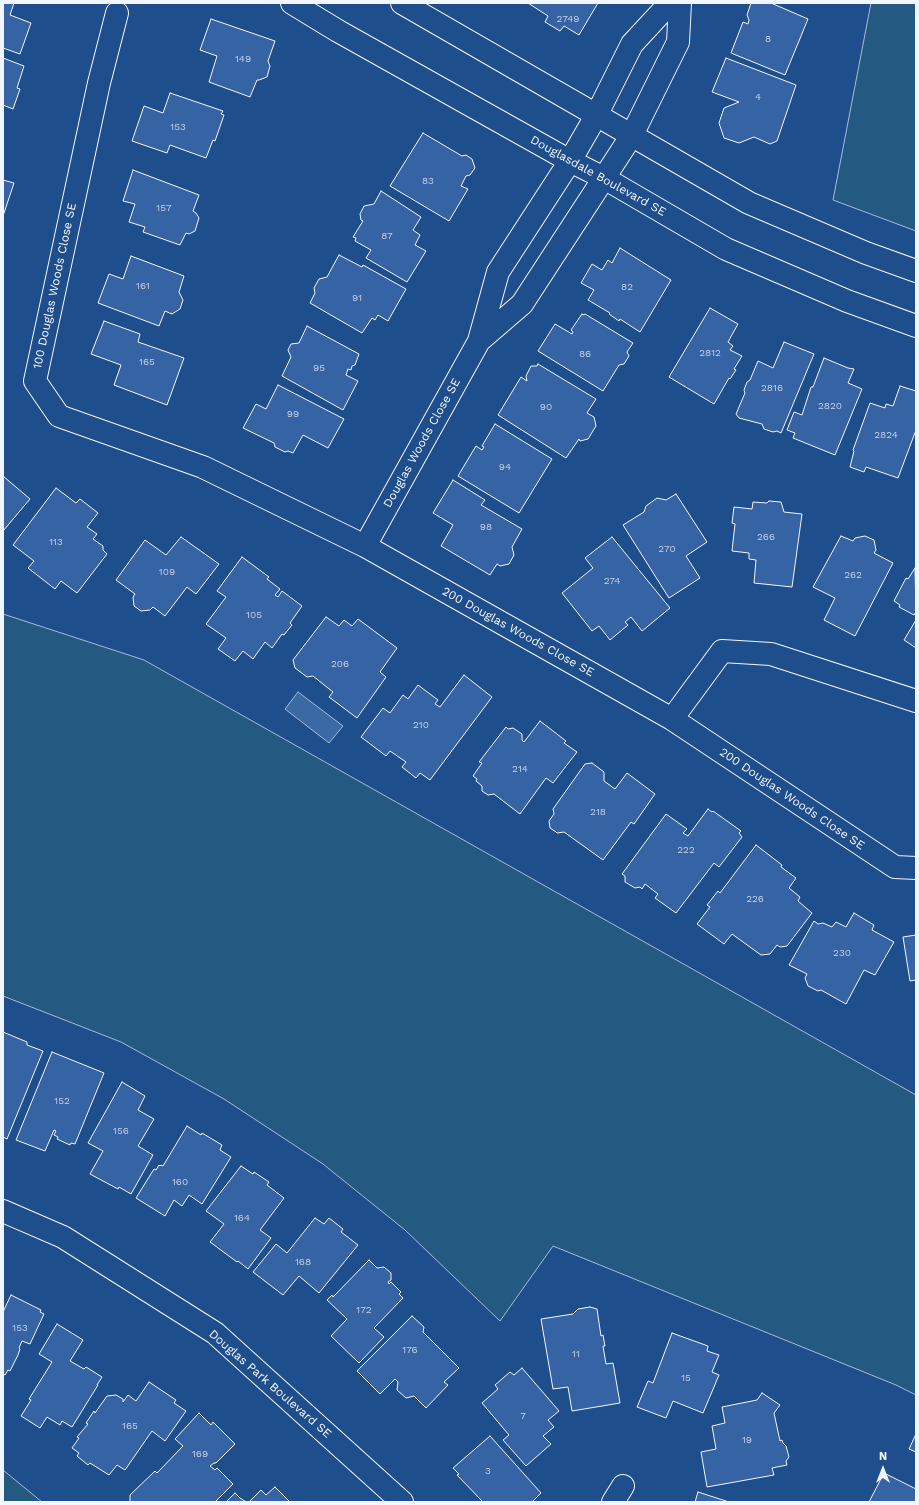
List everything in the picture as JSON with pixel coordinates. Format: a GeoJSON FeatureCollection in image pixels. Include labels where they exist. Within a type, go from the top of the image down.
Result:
{"type":"FeatureCollection","features":[{"type":"Feature","properties":{"kind":"street","name":"Douglasdale Boulevard SE"},"geometry":{"type":"LineString","coordinates":[[292,3],[345,35],[570,161],[604,178],[726,249],[847,301],[916,326]]}},
{"type":"Feature","properties":{"kind":"street"},"geometry":{"type":"LineString","coordinates":[[402,3],[749,203],[866,253],[916,271]]}},
{"type":"Feature","properties":{"kind":"street","name":"Douglas Woods Close SE"},"geometry":{"type":"LineString","coordinates":[[364,546],[479,340],[498,272],[570,161],[596,116],[632,44],[670,3]]}},
{"type":"Feature","properties":{"kind":"street","name":"Douglas Woods Close SE"},"geometry":{"type":"LineString","coordinates":[[479,340],[522,304],[632,135],[678,42],[680,3]]}},
{"type":"Feature","properties":{"kind":"street","name":"100 Douglas Woods Close SE"},"geometry":{"type":"LineString","coordinates":[[117,13],[97,91],[35,381],[59,416],[203,467],[364,546]]}},
{"type":"Feature","properties":{"kind":"street","name":"200 Douglas Woods Close SE"},"geometry":{"type":"LineString","coordinates":[[364,546],[672,719],[895,867],[916,868]]}},
{"type":"Feature","properties":{"kind":"street"},"geometry":{"type":"LineString","coordinates":[[672,719],[722,650],[771,654],[916,701]]}},
{"type":"Feature","properties":{"kind":"street","name":"Douglas Park Boulevard SE"},"geometry":{"type":"LineString","coordinates":[[3,1211],[63,1237],[215,1333],[402,1502]]}},
{"type":"Feature","properties":{"kind":"shaded area"},"geometry":{"type":"Polygon","coordinates":[[[871,3],[916,3],[916,231],[833,200],[871,3]]]}},
{"type":"Feature","properties":{"kind":"shaded area"},"geometry":{"type":"Polygon","coordinates":[[[3,614],[144,660],[916,1095],[916,1395],[896,1385],[553,1246],[500,1321],[405,1230],[323,1164],[224,1099],[121,1042],[3,996],[3,614]]]}},
{"type":"Feature","properties":{"kind":"shaded area"},"geometry":{"type":"Polygon","coordinates":[[[298,692],[343,726],[329,743],[285,709],[298,692]]]}},
{"type":"Feature","properties":{"kind":"shaded area"},"geometry":{"type":"Polygon","coordinates":[[[3,1470],[42,1502],[3,1502],[3,1470]]]}},
{"type":"Feature","properties":{"kind":"building"},"geometry":{"type":"Polygon","coordinates":[[[3,3],[14,3],[10,15],[31,23],[20,54],[3,48],[3,3]]]}},
{"type":"Feature","properties":{"kind":"building"},"geometry":{"type":"Polygon","coordinates":[[[528,3],[598,3],[579,35],[564,26],[560,31],[545,22],[548,16],[528,3]]]}},
{"type":"Feature","properties":{"kind":"building"},"geometry":{"type":"Polygon","coordinates":[[[751,3],[771,3],[808,19],[785,75],[731,53],[743,22],[748,24],[749,20],[747,15],[751,3]]]}},
{"type":"Feature","properties":{"kind":"building"},"geometry":{"type":"Polygon","coordinates":[[[211,19],[275,41],[268,61],[270,66],[267,77],[257,80],[250,97],[209,82],[217,56],[200,50],[211,19]]]}},
{"type":"Feature","properties":{"kind":"building"},"geometry":{"type":"Polygon","coordinates":[[[3,58],[24,66],[17,88],[20,89],[13,109],[3,105],[3,58]]]}},
{"type":"Feature","properties":{"kind":"building"},"geometry":{"type":"Polygon","coordinates":[[[726,58],[796,85],[777,141],[770,144],[754,137],[739,143],[724,138],[719,123],[724,108],[739,102],[712,92],[726,58]]]}},
{"type":"Feature","properties":{"kind":"building"},"geometry":{"type":"Polygon","coordinates":[[[170,93],[223,111],[221,114],[224,115],[215,141],[213,140],[206,158],[170,145],[167,153],[132,141],[144,106],[163,113],[170,93]]]}},
{"type":"Feature","properties":{"kind":"building"},"geometry":{"type":"Polygon","coordinates":[[[423,133],[462,156],[466,155],[472,159],[475,168],[470,175],[466,176],[461,186],[468,189],[449,221],[390,186],[423,133]]]}},
{"type":"Feature","properties":{"kind":"building"},"geometry":{"type":"Polygon","coordinates":[[[133,170],[199,195],[193,211],[199,218],[195,231],[189,234],[186,233],[180,245],[143,232],[145,227],[129,222],[135,204],[123,201],[133,170]]]}},
{"type":"Feature","properties":{"kind":"building"},"geometry":{"type":"Polygon","coordinates":[[[3,180],[14,183],[3,216],[3,180]]]}},
{"type":"Feature","properties":{"kind":"building"},"geometry":{"type":"Polygon","coordinates":[[[381,191],[421,217],[413,230],[420,235],[415,245],[426,251],[407,282],[366,258],[371,250],[355,241],[356,238],[353,237],[363,221],[361,220],[360,214],[364,206],[374,204],[381,191]]]}},
{"type":"Feature","properties":{"kind":"building"},"geometry":{"type":"Polygon","coordinates":[[[620,248],[671,280],[640,332],[620,319],[619,321],[609,314],[610,313],[588,300],[594,290],[581,283],[592,264],[602,270],[608,260],[612,263],[620,248]]]}},
{"type":"Feature","properties":{"kind":"building"},"geometry":{"type":"Polygon","coordinates":[[[339,255],[362,267],[363,265],[406,289],[388,321],[378,315],[375,320],[372,318],[362,333],[310,303],[315,293],[314,288],[319,279],[327,277],[339,255]]]}},
{"type":"Feature","properties":{"kind":"building"},"geometry":{"type":"Polygon","coordinates":[[[131,256],[184,276],[179,292],[183,300],[180,309],[172,314],[165,311],[159,326],[98,303],[109,274],[123,279],[131,256]]]}},
{"type":"Feature","properties":{"kind":"building"},"geometry":{"type":"Polygon","coordinates":[[[710,308],[738,324],[728,342],[733,346],[730,350],[742,356],[734,369],[736,370],[730,379],[729,378],[714,404],[669,377],[710,308]]]}},
{"type":"Feature","properties":{"kind":"building"},"geometry":{"type":"Polygon","coordinates":[[[582,314],[585,314],[633,343],[627,352],[629,356],[624,364],[619,365],[603,391],[538,351],[555,324],[572,334],[573,332],[571,330],[582,314]]]}},
{"type":"Feature","properties":{"kind":"building"},"geometry":{"type":"Polygon","coordinates":[[[104,321],[140,334],[138,342],[184,358],[167,405],[114,385],[121,365],[91,354],[104,321]]]}},
{"type":"Feature","properties":{"kind":"building"},"geometry":{"type":"Polygon","coordinates":[[[307,326],[359,354],[355,365],[352,366],[351,370],[348,369],[346,375],[358,381],[343,410],[282,376],[291,357],[288,350],[291,344],[299,343],[307,326]]]}},
{"type":"Feature","properties":{"kind":"building"},"geometry":{"type":"Polygon","coordinates":[[[784,342],[814,354],[781,433],[764,429],[762,424],[739,418],[736,414],[745,393],[744,390],[747,382],[750,380],[758,361],[773,368],[784,342]]]}},
{"type":"Feature","properties":{"kind":"building"},"geometry":{"type":"Polygon","coordinates":[[[824,358],[854,369],[848,383],[862,389],[835,455],[793,438],[795,433],[787,430],[794,412],[802,415],[811,387],[813,387],[824,358]]]}},
{"type":"Feature","properties":{"kind":"building"},"geometry":{"type":"Polygon","coordinates":[[[538,364],[596,399],[587,413],[594,417],[596,426],[588,439],[580,441],[579,439],[566,458],[498,415],[521,377],[527,381],[526,376],[531,366],[537,366],[538,364]]]}},
{"type":"Feature","properties":{"kind":"building"},"geometry":{"type":"Polygon","coordinates":[[[278,385],[344,419],[328,448],[303,435],[293,453],[288,451],[285,452],[275,447],[274,443],[243,428],[256,404],[266,409],[278,385]]]}},
{"type":"Feature","properties":{"kind":"building"},"geometry":{"type":"Polygon","coordinates":[[[900,386],[916,391],[916,430],[898,478],[866,467],[864,472],[850,467],[853,450],[870,403],[885,408],[886,404],[893,406],[900,386]]]}},
{"type":"Feature","properties":{"kind":"building"},"geometry":{"type":"Polygon","coordinates":[[[495,424],[552,459],[519,513],[458,476],[476,446],[482,450],[484,447],[482,446],[495,424]]]}},
{"type":"Feature","properties":{"kind":"building"},"geometry":{"type":"Polygon","coordinates":[[[3,476],[30,499],[3,531],[3,476]]]}},
{"type":"Feature","properties":{"kind":"building"},"geometry":{"type":"Polygon","coordinates":[[[453,480],[485,500],[481,505],[522,529],[512,547],[514,555],[509,564],[500,566],[497,564],[490,575],[441,546],[453,525],[433,513],[453,480]]]}},
{"type":"Feature","properties":{"kind":"building"},"geometry":{"type":"Polygon","coordinates":[[[56,488],[76,503],[80,499],[98,513],[87,527],[97,534],[93,539],[103,546],[103,550],[107,554],[77,593],[61,581],[55,589],[28,568],[34,561],[13,545],[56,488]]]}},
{"type":"Feature","properties":{"kind":"building"},"geometry":{"type":"Polygon","coordinates":[[[676,494],[707,542],[686,556],[700,578],[669,598],[623,525],[644,512],[646,506],[657,498],[666,500],[676,494]]]}},
{"type":"Feature","properties":{"kind":"building"},"geometry":{"type":"Polygon","coordinates":[[[769,501],[781,502],[784,512],[802,514],[792,587],[754,583],[756,560],[749,559],[749,553],[732,551],[735,524],[732,523],[734,507],[752,509],[753,502],[767,503],[769,501]]]}},
{"type":"Feature","properties":{"kind":"building"},"geometry":{"type":"Polygon","coordinates":[[[841,536],[853,541],[855,538],[865,536],[874,540],[876,550],[874,553],[893,563],[855,636],[824,620],[835,598],[813,587],[841,536]]]}},
{"type":"Feature","properties":{"kind":"building"},"geometry":{"type":"Polygon","coordinates":[[[181,537],[219,564],[196,594],[187,587],[165,616],[153,607],[150,610],[141,611],[134,606],[133,597],[135,594],[116,580],[145,540],[166,555],[181,537]]]}},
{"type":"Feature","properties":{"kind":"building"},"geometry":{"type":"Polygon","coordinates":[[[612,537],[670,608],[642,631],[631,617],[625,622],[628,625],[610,640],[599,626],[592,631],[562,593],[593,568],[585,558],[612,537]]]}},
{"type":"Feature","properties":{"kind":"building"},"geometry":{"type":"Polygon","coordinates":[[[242,557],[269,577],[267,579],[280,589],[275,595],[278,597],[282,591],[302,606],[290,623],[292,625],[284,635],[282,634],[272,648],[265,642],[253,659],[243,651],[235,661],[218,649],[226,638],[206,624],[226,597],[217,591],[242,557]]]}},
{"type":"Feature","properties":{"kind":"building"},"geometry":{"type":"Polygon","coordinates":[[[915,568],[916,612],[914,615],[899,607],[900,605],[894,601],[906,578],[908,579],[915,568]]]}},
{"type":"Feature","properties":{"kind":"building"},"geometry":{"type":"Polygon","coordinates":[[[326,617],[339,626],[344,620],[352,626],[358,619],[397,648],[380,672],[386,677],[357,718],[329,697],[333,692],[313,676],[307,677],[295,668],[293,660],[326,617]]]}},
{"type":"Feature","properties":{"kind":"building"},"geometry":{"type":"Polygon","coordinates":[[[916,620],[916,648],[904,640],[916,620]]]}},
{"type":"Feature","properties":{"kind":"building"},"geometry":{"type":"Polygon","coordinates":[[[464,675],[492,697],[430,780],[420,773],[416,778],[402,767],[406,762],[390,751],[386,756],[361,737],[383,708],[390,713],[403,695],[408,699],[418,685],[438,700],[435,704],[440,707],[464,675]]]}},
{"type":"Feature","properties":{"kind":"building"},"geometry":{"type":"Polygon","coordinates":[[[540,721],[566,741],[564,743],[577,752],[553,783],[546,778],[520,814],[494,794],[488,795],[482,791],[482,786],[473,776],[482,763],[479,762],[506,727],[508,729],[513,728],[522,734],[522,740],[524,742],[540,721]]]}},
{"type":"Feature","properties":{"kind":"building"},"geometry":{"type":"Polygon","coordinates":[[[592,763],[604,772],[604,781],[615,789],[627,773],[655,794],[634,824],[631,822],[603,860],[564,832],[557,833],[550,828],[549,821],[554,814],[553,809],[585,764],[592,763]]]}},
{"type":"Feature","properties":{"kind":"building"},"geometry":{"type":"Polygon","coordinates":[[[708,809],[741,831],[739,833],[742,837],[719,867],[714,863],[676,913],[655,898],[658,894],[645,884],[642,889],[640,887],[635,888],[625,882],[625,876],[622,874],[666,814],[687,829],[683,833],[688,836],[708,809]]]}},
{"type":"Feature","properties":{"kind":"building"},"geometry":{"type":"Polygon","coordinates":[[[756,845],[796,878],[789,888],[800,897],[798,901],[812,913],[787,946],[780,947],[777,945],[770,954],[761,955],[732,934],[724,944],[697,924],[710,907],[707,905],[718,891],[720,893],[756,845]]]}},
{"type":"Feature","properties":{"kind":"building"},"geometry":{"type":"Polygon","coordinates":[[[854,913],[874,925],[872,930],[894,942],[875,975],[864,970],[846,1004],[821,990],[818,991],[808,986],[805,978],[807,974],[789,965],[814,921],[818,924],[823,923],[832,927],[836,922],[846,927],[854,913]]]}},
{"type":"Feature","properties":{"kind":"building"},"geometry":{"type":"Polygon","coordinates":[[[916,935],[916,980],[910,981],[903,937],[916,935]]]}},
{"type":"Feature","properties":{"kind":"building"},"geometry":{"type":"Polygon","coordinates":[[[3,1032],[27,1042],[27,1045],[43,1051],[7,1139],[3,1137],[3,1032]]]}},
{"type":"Feature","properties":{"kind":"building"},"geometry":{"type":"Polygon","coordinates":[[[52,1052],[104,1073],[75,1144],[71,1143],[70,1145],[57,1139],[58,1137],[54,1135],[56,1131],[54,1130],[45,1151],[16,1140],[52,1052]]]}},
{"type":"Feature","properties":{"kind":"building"},"geometry":{"type":"Polygon","coordinates":[[[122,1082],[145,1096],[138,1110],[154,1119],[138,1146],[153,1155],[131,1194],[119,1187],[118,1189],[90,1174],[103,1151],[88,1143],[122,1082]]]}},
{"type":"Feature","properties":{"kind":"building"},"geometry":{"type":"Polygon","coordinates":[[[187,1126],[201,1135],[202,1133],[222,1145],[220,1150],[231,1157],[202,1204],[189,1195],[182,1206],[174,1200],[165,1216],[136,1198],[154,1169],[156,1170],[159,1165],[163,1166],[187,1126]]]}},
{"type":"Feature","properties":{"kind":"building"},"geometry":{"type":"Polygon","coordinates":[[[241,1166],[253,1174],[254,1172],[269,1182],[267,1185],[284,1198],[260,1230],[271,1238],[248,1269],[210,1242],[224,1224],[206,1211],[241,1166]]]}},
{"type":"Feature","properties":{"kind":"building"},"geometry":{"type":"Polygon","coordinates":[[[315,1218],[324,1224],[329,1218],[343,1229],[341,1232],[358,1245],[319,1293],[299,1276],[283,1295],[253,1272],[276,1244],[287,1253],[315,1218]]]}},
{"type":"Feature","properties":{"kind":"building"},"geometry":{"type":"Polygon","coordinates":[[[369,1260],[377,1268],[384,1267],[391,1273],[391,1280],[388,1282],[389,1284],[391,1282],[401,1292],[399,1294],[403,1298],[374,1328],[384,1337],[359,1363],[331,1336],[347,1319],[327,1300],[332,1295],[333,1297],[369,1260]]]}},
{"type":"Feature","properties":{"kind":"building"},"geometry":{"type":"Polygon","coordinates":[[[11,1295],[41,1310],[40,1312],[44,1314],[30,1344],[22,1341],[18,1355],[10,1371],[8,1370],[5,1375],[3,1374],[3,1312],[11,1295]]]}},
{"type":"Feature","properties":{"kind":"building"},"geometry":{"type":"Polygon","coordinates":[[[590,1307],[597,1309],[601,1336],[603,1335],[605,1346],[603,1346],[606,1364],[613,1363],[620,1403],[572,1411],[568,1387],[553,1389],[541,1319],[573,1314],[578,1309],[590,1307]]]}},
{"type":"Feature","properties":{"kind":"building"},"geometry":{"type":"Polygon","coordinates":[[[412,1316],[424,1327],[423,1332],[459,1368],[444,1382],[448,1385],[426,1408],[414,1396],[406,1398],[397,1390],[398,1382],[395,1379],[380,1394],[357,1371],[412,1316]]]}},
{"type":"Feature","properties":{"kind":"building"},"geometry":{"type":"Polygon","coordinates":[[[57,1324],[83,1340],[70,1361],[84,1369],[86,1367],[102,1377],[72,1427],[62,1421],[60,1425],[47,1417],[40,1428],[21,1416],[31,1400],[29,1399],[52,1362],[39,1354],[57,1324]]]}},
{"type":"Feature","properties":{"kind":"building"},"geometry":{"type":"Polygon","coordinates":[[[672,1333],[708,1346],[707,1351],[719,1355],[712,1372],[719,1375],[703,1413],[673,1401],[666,1418],[637,1407],[648,1381],[653,1383],[672,1333]]]}},
{"type":"Feature","properties":{"kind":"building"},"geometry":{"type":"Polygon","coordinates":[[[522,1368],[559,1411],[548,1420],[554,1427],[543,1436],[551,1444],[526,1466],[503,1440],[509,1435],[482,1403],[498,1389],[495,1385],[510,1372],[514,1375],[522,1368]]]}},
{"type":"Feature","properties":{"kind":"building"},"geometry":{"type":"Polygon","coordinates":[[[149,1382],[176,1400],[174,1403],[186,1411],[165,1441],[152,1431],[125,1470],[117,1465],[109,1475],[90,1463],[88,1465],[77,1456],[79,1453],[72,1448],[79,1438],[77,1437],[88,1424],[86,1423],[94,1411],[95,1413],[107,1396],[116,1395],[123,1399],[123,1402],[128,1395],[136,1401],[149,1382]]]}},
{"type":"Feature","properties":{"kind":"building"},"geometry":{"type":"Polygon","coordinates":[[[762,1393],[780,1405],[774,1413],[780,1441],[782,1440],[786,1446],[789,1457],[786,1461],[787,1465],[772,1468],[774,1475],[707,1487],[701,1452],[716,1449],[712,1426],[725,1423],[722,1407],[757,1400],[762,1393]]]}},
{"type":"Feature","properties":{"kind":"building"},"geometry":{"type":"Polygon","coordinates":[[[199,1413],[211,1425],[213,1422],[235,1444],[216,1463],[210,1466],[215,1470],[217,1468],[233,1484],[215,1502],[130,1502],[130,1495],[155,1471],[157,1473],[183,1446],[175,1439],[199,1413]]]}},
{"type":"Feature","properties":{"kind":"building"},"geometry":{"type":"Polygon","coordinates":[[[916,1434],[916,1452],[909,1449],[916,1434]]]}},
{"type":"Feature","properties":{"kind":"building"},"geometry":{"type":"Polygon","coordinates":[[[490,1436],[541,1493],[532,1502],[483,1502],[457,1475],[459,1474],[453,1468],[490,1436]]]}},
{"type":"Feature","properties":{"kind":"building"},"geometry":{"type":"Polygon","coordinates":[[[884,1473],[916,1489],[916,1502],[869,1502],[884,1473]]]}},
{"type":"Feature","properties":{"kind":"building"},"geometry":{"type":"Polygon","coordinates":[[[275,1487],[290,1502],[249,1502],[261,1490],[266,1495],[275,1487]]]}},
{"type":"Feature","properties":{"kind":"building"},"geometry":{"type":"Polygon","coordinates":[[[698,1492],[729,1502],[695,1502],[698,1492]]]}},
{"type":"Feature","properties":{"kind":"building"},"geometry":{"type":"Polygon","coordinates":[[[235,1493],[240,1498],[246,1502],[226,1502],[235,1493]]]}}]}
